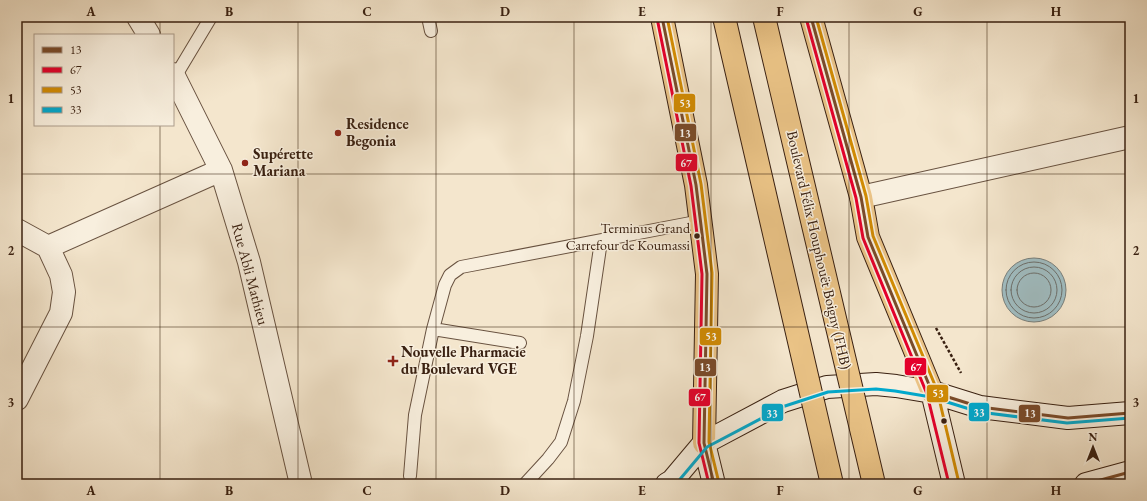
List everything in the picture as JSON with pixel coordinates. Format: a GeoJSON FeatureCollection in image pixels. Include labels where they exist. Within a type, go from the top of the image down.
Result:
{"type":"FeatureCollection","features":[{"type":"Feature","properties":{"kind":"highway"},"geometry":{"type":"LineString","coordinates":[[662,17],[696,185],[707,274],[704,443]]}},
{"type":"Feature","properties":{"kind":"highway"},"geometry":{"type":"LineString","coordinates":[[724,17],[832,484]]}},
{"type":"Feature","properties":{"kind":"highway","name":"Boulevard Félix Houphouët Boigny (FHB)"},"geometry":{"type":"LineString","coordinates":[[764,17],[874,484]]}},
{"type":"Feature","properties":{"kind":"highway"},"geometry":{"type":"LineString","coordinates":[[811,17],[861,197],[868,237],[932,392]]}},
{"type":"Feature","properties":{"kind":"street"},"geometry":{"type":"LineString","coordinates":[[138,17],[148,34]]}},
{"type":"Feature","properties":{"kind":"street","name":"Rue Abli Mathieu"},"geometry":{"type":"LineString","coordinates":[[174,75],[220,170],[249,262],[302,484]]}},
{"type":"Feature","properties":{"kind":"street"},"geometry":{"type":"LineString","coordinates":[[861,197],[1130,137]]}},
{"type":"Feature","properties":{"kind":"street"},"geometry":{"type":"LineString","coordinates":[[48,247],[220,170]]}},
{"type":"Feature","properties":{"kind":"street"},"geometry":{"type":"LineString","coordinates":[[17,230],[48,247],[62,281],[64,292],[61,313],[17,399]]}},
{"type":"Feature","properties":{"kind":"street"},"geometry":{"type":"LineString","coordinates":[[667,484],[672,481],[704,443],[783,401],[827,387],[876,384],[932,392],[980,407],[1068,418],[1130,412]]}},
{"type":"Feature","properties":{"kind":"street"},"geometry":{"type":"LineString","coordinates":[[932,392],[954,484]]}},
{"type":"Feature","properties":{"kind":"street"},"geometry":{"type":"LineString","coordinates":[[704,443],[714,484]]}},
{"type":"Feature","properties":{"kind":"street"},"geometry":{"type":"LineString","coordinates":[[1086,484],[1130,472]]}},
{"type":"Feature","properties":{"kind":"lane"},"geometry":{"type":"LineString","coordinates":[[174,75],[211,17]]}},
{"type":"Feature","properties":{"kind":"lane"},"geometry":{"type":"LineString","coordinates":[[428,17],[431,31]]}},
{"type":"Feature","properties":{"kind":"lane"},"geometry":{"type":"LineString","coordinates":[[410,476],[415,415],[433,329],[445,285],[450,275],[461,267],[701,221]]}},
{"type":"Feature","properties":{"kind":"lane"},"geometry":{"type":"LineString","coordinates":[[524,484],[548,459],[561,442],[574,401],[587,336],[601,241]]}},
{"type":"Feature","properties":{"kind":"lane"},"geometry":{"type":"LineString","coordinates":[[433,329],[520,343]]}},
{"type":"Feature","properties":{"kind":"path"},"geometry":{"type":"LineString","coordinates":[[936,328],[980,407]]}},
{"type":"Feature","properties":{"kind":"water"},"geometry":{"type":"Polygon","coordinates":[[[1034,258],[1046,260],[1057,267],[1064,278],[1066,290],[1064,302],[1057,313],[1046,320],[1034,322],[1022,320],[1011,313],[1004,302],[1002,290],[1004,278],[1011,267],[1022,260],[1034,258]]]}},
{"type":"Feature","properties":{"kind":"transit line","name":"13"},"geometry":{"type":"LineString","coordinates":[[662,17],[696,185],[707,274],[704,443],[714,484]]}},
{"type":"Feature","properties":{"kind":"transit line","name":"53"},"geometry":{"type":"LineString","coordinates":[[667,17],[701,184],[712,273],[709,442],[719,483]]}},
{"type":"Feature","properties":{"kind":"transit line","name":"13"},"geometry":{"type":"LineString","coordinates":[[811,17],[861,197],[868,237],[932,392]]}},
{"type":"Feature","properties":{"kind":"transit line","name":"53"},"geometry":{"type":"LineString","coordinates":[[816,17],[866,196],[873,236],[937,390],[959,483]]}},
{"type":"Feature","properties":{"kind":"transit line","name":"67"},"geometry":{"type":"LineString","coordinates":[[657,18],[691,186],[702,274],[699,443],[709,484]]}},
{"type":"Feature","properties":{"kind":"transit line","name":"67"},"geometry":{"type":"LineString","coordinates":[[806,18],[856,198],[863,238],[927,394],[949,484]]}},
{"type":"Feature","properties":{"kind":"transit line","name":"33"},"geometry":{"type":"LineString","coordinates":[[676,484],[707,447],[785,406],[828,392],[876,389],[895,391],[931,397],[979,412],[1067,423],[1130,418]]}},
{"type":"Feature","properties":{"kind":"transit line","name":"13"},"geometry":{"type":"LineString","coordinates":[[932,392],[980,407],[1068,418],[1130,413]]}},
{"type":"Feature","properties":{"kind":"transit line","name":"13"},"geometry":{"type":"LineString","coordinates":[[1086,484],[1130,472]]}},
{"type":"Feature","properties":{"kind":"place","name":"Residence Begonia"},"geometry":{"type":"Point","coordinates":[338,133]}},
{"type":"Feature","properties":{"kind":"place","name":"Supérette Mariana"},"geometry":{"type":"Point","coordinates":[245,163]}},
{"type":"Feature","properties":{"kind":"place","name":"Terminus Grand Carrefour de Koumassi"},"geometry":{"type":"Point","coordinates":[697,236]}},
{"type":"Feature","properties":{"kind":"place","name":"Nouvelle Pharmacie du Boulevard VGE"},"geometry":{"type":"Point","coordinates":[393,361]}}]}
